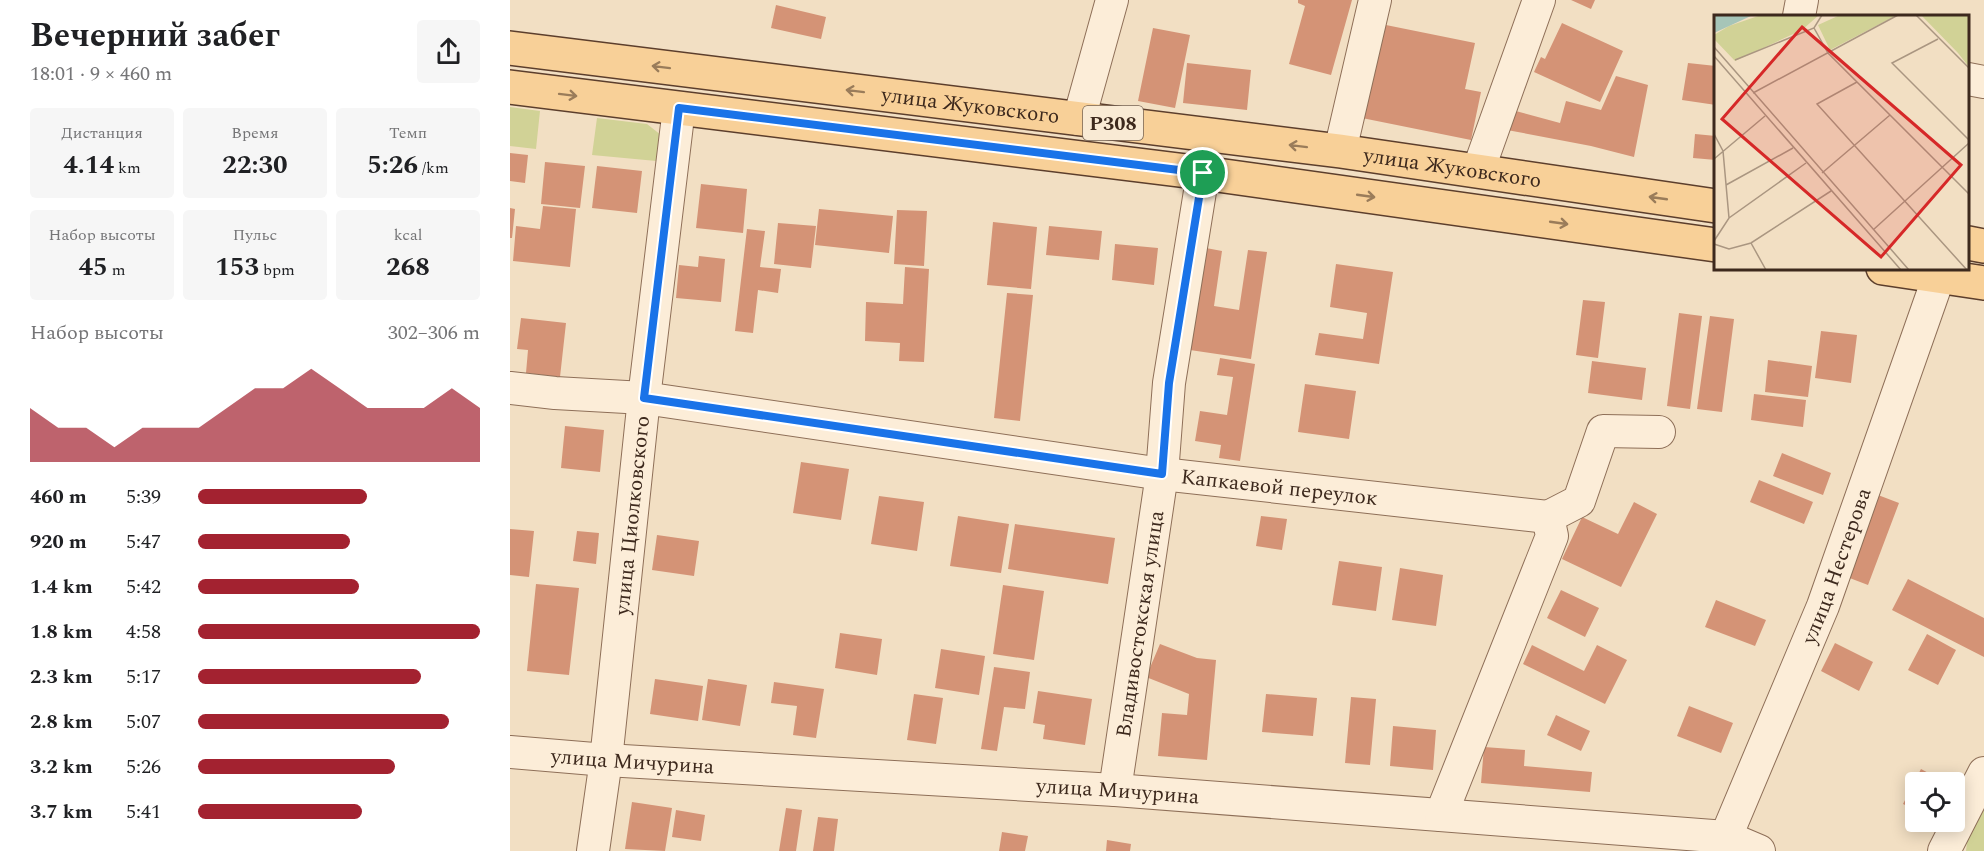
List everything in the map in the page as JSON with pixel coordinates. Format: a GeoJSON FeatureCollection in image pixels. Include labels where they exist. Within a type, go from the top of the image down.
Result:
{"type":"FeatureCollection","features":[{"type":"Feature","properties":{"kind":"main road","name":"улица Жуковского"},"geometry":{"type":"LineString","coordinates":[[510,48],[1340,151],[1714,206]]}},
{"type":"Feature","properties":{"kind":"main road","name":"P308"},"geometry":{"type":"LineString","coordinates":[[510,87],[1203,173],[1714,245]]}},
{"type":"Feature","properties":{"kind":"main road"},"geometry":{"type":"LineString","coordinates":[[1969,243],[1984,246]]}},
{"type":"Feature","properties":{"kind":"main road"},"geometry":{"type":"LineString","coordinates":[[1897,270],[1984,284]]}},
{"type":"Feature","properties":{"kind":"street"},"geometry":{"type":"LineString","coordinates":[[1079,119],[1112,0]]}},
{"type":"Feature","properties":{"kind":"street"},"geometry":{"type":"LineString","coordinates":[[1340,151],[1375,0]]}},
{"type":"Feature","properties":{"kind":"street"},"geometry":{"type":"LineString","coordinates":[[1478,171],[1539,0]]}},
{"type":"Feature","properties":{"kind":"street"},"geometry":{"type":"LineString","coordinates":[[1799,15],[1802,0]]}},
{"type":"Feature","properties":{"kind":"street"},"geometry":{"type":"LineString","coordinates":[[1969,79],[1984,82]]}},
{"type":"Feature","properties":{"kind":"street","name":"улица Циолковского"},"geometry":{"type":"LineString","coordinates":[[593,851],[606,760],[644,398],[679,108]]}},
{"type":"Feature","properties":{"kind":"street","name":"Владивостокская улица"},"geometry":{"type":"LineString","coordinates":[[1115,790],[1162,474],[1169,383],[1203,173]]}},
{"type":"Feature","properties":{"kind":"street","name":"улица Нестерова"},"geometry":{"type":"LineString","coordinates":[[1723,844],[1823,606],[1939,276]]}},
{"type":"Feature","properties":{"kind":"street","name":"Капкаевой переулок"},"geometry":{"type":"LineString","coordinates":[[510,388],[644,398],[1162,474],[1548,517]]}},
{"type":"Feature","properties":{"kind":"street"},"geometry":{"type":"LineString","coordinates":[[1441,815],[1552,536],[1548,517],[1579,501],[1603,431],[1659,432]]}},
{"type":"Feature","properties":{"kind":"street","name":"улица Мичурина"},"geometry":{"type":"LineString","coordinates":[[510,752],[606,760],[1115,790],[1441,815],[1723,844],[1759,851]]}},
{"type":"Feature","properties":{"kind":"street"},"geometry":{"type":"LineString","coordinates":[[1944,851],[1984,773]]}},
{"type":"Feature","properties":{"kind":"green space"},"geometry":{"type":"Polygon","coordinates":[[[510,107],[540,111],[536,149],[510,146],[510,107]]]}},
{"type":"Feature","properties":{"kind":"green space"},"geometry":{"type":"Polygon","coordinates":[[[597,118],[647,124],[661,135],[667,162],[592,155],[597,118]]]}},
{"type":"Feature","properties":{"kind":"green space"},"geometry":{"type":"Polygon","coordinates":[[[1984,800],[1984,851],[1966,851],[1968,835],[1984,800]]]}},
{"type":"Feature","properties":{"kind":"building"},"geometry":{"type":"Polygon","coordinates":[[[1298,0],[1352,0],[1331,75],[1289,64],[1305,6],[1298,3],[1298,0]]]}},
{"type":"Feature","properties":{"kind":"building"},"geometry":{"type":"Polygon","coordinates":[[[1571,0],[1595,0],[1591,9],[1571,0]]]}},
{"type":"Feature","properties":{"kind":"building"},"geometry":{"type":"Polygon","coordinates":[[[776,5],[826,17],[821,39],[771,28],[776,5]]]}},
{"type":"Feature","properties":{"kind":"building"},"geometry":{"type":"Polygon","coordinates":[[[1562,23],[1623,51],[1600,102],[1534,72],[1541,57],[1545,59],[1562,23]]]}},
{"type":"Feature","properties":{"kind":"building"},"geometry":{"type":"Polygon","coordinates":[[[1381,24],[1475,43],[1465,89],[1481,92],[1471,140],[1362,118],[1381,24]]]}},
{"type":"Feature","properties":{"kind":"building"},"geometry":{"type":"Polygon","coordinates":[[[1153,28],[1190,35],[1175,108],[1138,101],[1153,28]]]}},
{"type":"Feature","properties":{"kind":"building"},"geometry":{"type":"Polygon","coordinates":[[[1187,63],[1251,70],[1247,110],[1183,103],[1187,63]]]}},
{"type":"Feature","properties":{"kind":"building"},"geometry":{"type":"Polygon","coordinates":[[[1688,63],[1714,66],[1714,105],[1682,100],[1688,63]]]}},
{"type":"Feature","properties":{"kind":"building"},"geometry":{"type":"Polygon","coordinates":[[[1616,76],[1648,85],[1634,157],[1591,146],[1507,130],[1512,110],[1560,123],[1566,101],[1601,110],[1616,76]]]}},
{"type":"Feature","properties":{"kind":"building"},"geometry":{"type":"Polygon","coordinates":[[[1695,134],[1714,136],[1714,160],[1693,158],[1695,134]]]}},
{"type":"Feature","properties":{"kind":"building"},"geometry":{"type":"Polygon","coordinates":[[[510,153],[528,155],[525,183],[510,181],[510,153]]]}},
{"type":"Feature","properties":{"kind":"building"},"geometry":{"type":"Polygon","coordinates":[[[545,162],[585,166],[580,208],[541,204],[545,162]]]}},
{"type":"Feature","properties":{"kind":"building"},"geometry":{"type":"Polygon","coordinates":[[[597,166],[642,171],[637,213],[592,208],[597,166]]]}},
{"type":"Feature","properties":{"kind":"building"},"geometry":{"type":"Polygon","coordinates":[[[701,184],[747,189],[743,233],[696,228],[701,184]]]}},
{"type":"Feature","properties":{"kind":"building"},"geometry":{"type":"Polygon","coordinates":[[[543,206],[576,209],[570,267],[513,261],[516,226],[540,229],[543,206]]]}},
{"type":"Feature","properties":{"kind":"building"},"geometry":{"type":"Polygon","coordinates":[[[510,208],[515,209],[512,238],[510,238],[510,208]]]}},
{"type":"Feature","properties":{"kind":"building"},"geometry":{"type":"Polygon","coordinates":[[[819,209],[893,216],[889,253],[815,245],[819,209]]]}},
{"type":"Feature","properties":{"kind":"building"},"geometry":{"type":"Polygon","coordinates":[[[897,210],[927,211],[924,266],[894,264],[897,210]]]}},
{"type":"Feature","properties":{"kind":"building"},"geometry":{"type":"Polygon","coordinates":[[[993,222],[1037,227],[1031,289],[987,285],[993,222]]]}},
{"type":"Feature","properties":{"kind":"building"},"geometry":{"type":"Polygon","coordinates":[[[778,223],[816,226],[811,268],[774,264],[778,223]]]}},
{"type":"Feature","properties":{"kind":"building"},"geometry":{"type":"Polygon","coordinates":[[[1049,226],[1102,231],[1099,260],[1046,255],[1049,226]]]}},
{"type":"Feature","properties":{"kind":"building"},"geometry":{"type":"Polygon","coordinates":[[[747,229],[765,231],[760,267],[781,269],[778,293],[758,290],[753,333],[735,331],[747,229]]]}},
{"type":"Feature","properties":{"kind":"building"},"geometry":{"type":"Polygon","coordinates":[[[1115,244],[1158,248],[1154,285],[1112,280],[1115,244]]]}},
{"type":"Feature","properties":{"kind":"building"},"geometry":{"type":"Polygon","coordinates":[[[1206,248],[1222,251],[1214,306],[1239,310],[1248,250],[1267,252],[1251,359],[1190,350],[1206,248]]]}},
{"type":"Feature","properties":{"kind":"building"},"geometry":{"type":"Polygon","coordinates":[[[699,256],[725,259],[721,302],[676,298],[679,265],[698,267],[699,256]]]}},
{"type":"Feature","properties":{"kind":"building"},"geometry":{"type":"Polygon","coordinates":[[[1336,264],[1393,272],[1379,364],[1315,355],[1319,333],[1363,339],[1367,313],[1330,307],[1336,264]]]}},
{"type":"Feature","properties":{"kind":"building"},"geometry":{"type":"Polygon","coordinates":[[[905,267],[929,269],[924,362],[899,361],[900,343],[865,341],[866,302],[903,304],[905,267]]]}},
{"type":"Feature","properties":{"kind":"building"},"geometry":{"type":"Polygon","coordinates":[[[1007,293],[1033,295],[1020,421],[994,418],[1007,293]]]}},
{"type":"Feature","properties":{"kind":"building"},"geometry":{"type":"Polygon","coordinates":[[[1583,300],[1605,302],[1598,358],[1576,355],[1583,300]]]}},
{"type":"Feature","properties":{"kind":"building"},"geometry":{"type":"Polygon","coordinates":[[[1679,313],[1702,316],[1690,409],[1667,406],[1679,313]]]}},
{"type":"Feature","properties":{"kind":"building"},"geometry":{"type":"Polygon","coordinates":[[[1710,316],[1734,319],[1722,412],[1697,409],[1710,316]]]}},
{"type":"Feature","properties":{"kind":"building"},"geometry":{"type":"Polygon","coordinates":[[[521,318],[566,323],[560,377],[526,373],[528,350],[517,349],[521,318]]]}},
{"type":"Feature","properties":{"kind":"building"},"geometry":{"type":"Polygon","coordinates":[[[1821,331],[1857,335],[1851,383],[1815,378],[1821,331]]]}},
{"type":"Feature","properties":{"kind":"building"},"geometry":{"type":"Polygon","coordinates":[[[1220,358],[1255,364],[1240,461],[1219,458],[1221,445],[1195,441],[1200,411],[1227,415],[1233,377],[1217,375],[1220,358]]]}},
{"type":"Feature","properties":{"kind":"building"},"geometry":{"type":"Polygon","coordinates":[[[1768,360],[1812,366],[1808,397],[1765,392],[1768,360]]]}},
{"type":"Feature","properties":{"kind":"building"},"geometry":{"type":"Polygon","coordinates":[[[1592,361],[1646,368],[1642,400],[1588,393],[1592,361]]]}},
{"type":"Feature","properties":{"kind":"building"},"geometry":{"type":"Polygon","coordinates":[[[1305,384],[1356,391],[1349,439],[1298,432],[1305,384]]]}},
{"type":"Feature","properties":{"kind":"building"},"geometry":{"type":"Polygon","coordinates":[[[1754,394],[1806,400],[1803,427],[1751,420],[1754,394]]]}},
{"type":"Feature","properties":{"kind":"building"},"geometry":{"type":"Polygon","coordinates":[[[565,426],[604,430],[600,472],[561,468],[565,426]]]}},
{"type":"Feature","properties":{"kind":"building"},"geometry":{"type":"Polygon","coordinates":[[[1782,453],[1831,473],[1823,495],[1773,476],[1782,453]]]}},
{"type":"Feature","properties":{"kind":"building"},"geometry":{"type":"Polygon","coordinates":[[[801,462],[849,469],[841,520],[793,513],[801,462]]]}},
{"type":"Feature","properties":{"kind":"building"},"geometry":{"type":"Polygon","coordinates":[[[1759,480],[1813,502],[1804,524],[1750,502],[1759,480]]]}},
{"type":"Feature","properties":{"kind":"building"},"geometry":{"type":"Polygon","coordinates":[[[1878,495],[1899,503],[1868,585],[1847,577],[1878,495]]]}},
{"type":"Feature","properties":{"kind":"building"},"geometry":{"type":"Polygon","coordinates":[[[879,496],[924,502],[917,551],[871,544],[879,496]]]}},
{"type":"Feature","properties":{"kind":"building"},"geometry":{"type":"Polygon","coordinates":[[[1634,502],[1657,514],[1621,587],[1562,559],[1582,517],[1618,534],[1634,502]]]}},
{"type":"Feature","properties":{"kind":"building"},"geometry":{"type":"Polygon","coordinates":[[[958,516],[1009,524],[1001,573],[950,566],[958,516]]]}},
{"type":"Feature","properties":{"kind":"building"},"geometry":{"type":"Polygon","coordinates":[[[1261,516],[1287,519],[1282,550],[1256,546],[1261,516]]]}},
{"type":"Feature","properties":{"kind":"building"},"geometry":{"type":"Polygon","coordinates":[[[1015,524],[1115,538],[1108,584],[1008,569],[1015,524]]]}},
{"type":"Feature","properties":{"kind":"building"},"geometry":{"type":"Polygon","coordinates":[[[510,529],[534,531],[529,577],[510,575],[510,529]]]}},
{"type":"Feature","properties":{"kind":"building"},"geometry":{"type":"Polygon","coordinates":[[[577,531],[599,533],[596,564],[573,561],[577,531]]]}},
{"type":"Feature","properties":{"kind":"building"},"geometry":{"type":"Polygon","coordinates":[[[657,535],[699,541],[694,576],[652,570],[657,535]]]}},
{"type":"Feature","properties":{"kind":"building"},"geometry":{"type":"Polygon","coordinates":[[[1339,561],[1382,567],[1376,611],[1332,605],[1339,561]]]}},
{"type":"Feature","properties":{"kind":"building"},"geometry":{"type":"Polygon","coordinates":[[[1400,568],[1443,575],[1436,626],[1392,620],[1400,568]]]}},
{"type":"Feature","properties":{"kind":"building"},"geometry":{"type":"Polygon","coordinates":[[[1908,579],[1984,618],[1984,657],[1892,610],[1908,579]]]}},
{"type":"Feature","properties":{"kind":"building"},"geometry":{"type":"Polygon","coordinates":[[[536,584],[579,588],[569,675],[527,671],[536,584]]]}},
{"type":"Feature","properties":{"kind":"building"},"geometry":{"type":"Polygon","coordinates":[[[1003,585],[1044,591],[1034,660],[993,654],[1003,585]]]}},
{"type":"Feature","properties":{"kind":"building"},"geometry":{"type":"Polygon","coordinates":[[[1561,590],[1599,608],[1585,637],[1547,618],[1561,590]]]}},
{"type":"Feature","properties":{"kind":"building"},"geometry":{"type":"Polygon","coordinates":[[[1716,600],[1766,620],[1755,646],[1705,627],[1716,600]]]}},
{"type":"Feature","properties":{"kind":"building"},"geometry":{"type":"Polygon","coordinates":[[[840,633],[882,639],[877,675],[835,668],[840,633]]]}},
{"type":"Feature","properties":{"kind":"building"},"geometry":{"type":"Polygon","coordinates":[[[1927,634],[1956,650],[1938,685],[1908,670],[1927,634]]]}},
{"type":"Feature","properties":{"kind":"building"},"geometry":{"type":"Polygon","coordinates":[[[1835,643],[1873,662],[1859,691],[1821,671],[1835,643]]]}},
{"type":"Feature","properties":{"kind":"building"},"geometry":{"type":"Polygon","coordinates":[[[1160,644],[1197,658],[1216,660],[1207,760],[1158,756],[1162,713],[1187,715],[1189,694],[1146,677],[1160,644]]]}},
{"type":"Feature","properties":{"kind":"building"},"geometry":{"type":"Polygon","coordinates":[[[1532,645],[1584,671],[1597,645],[1627,660],[1605,704],[1523,664],[1532,645]]]}},
{"type":"Feature","properties":{"kind":"building"},"geometry":{"type":"Polygon","coordinates":[[[941,649],[985,656],[979,695],[935,688],[941,649]]]}},
{"type":"Feature","properties":{"kind":"building"},"geometry":{"type":"Polygon","coordinates":[[[994,667],[1030,672],[1025,709],[1004,707],[997,751],[981,749],[994,667]]]}},
{"type":"Feature","properties":{"kind":"building"},"geometry":{"type":"Polygon","coordinates":[[[655,679],[703,686],[698,721],[650,714],[655,679]]]}},
{"type":"Feature","properties":{"kind":"building"},"geometry":{"type":"Polygon","coordinates":[[[708,679],[747,685],[740,726],[702,720],[708,679]]]}},
{"type":"Feature","properties":{"kind":"building"},"geometry":{"type":"Polygon","coordinates":[[[774,682],[824,689],[816,738],[793,735],[797,706],[771,703],[774,682]]]}},
{"type":"Feature","properties":{"kind":"building"},"geometry":{"type":"Polygon","coordinates":[[[1038,691],[1092,699],[1085,745],[1043,739],[1045,725],[1033,723],[1038,691]]]}},
{"type":"Feature","properties":{"kind":"building"},"geometry":{"type":"Polygon","coordinates":[[[914,694],[943,698],[936,744],[907,740],[914,694]]]}},
{"type":"Feature","properties":{"kind":"building"},"geometry":{"type":"Polygon","coordinates":[[[1266,694],[1317,698],[1313,736],[1262,732],[1266,694]]]}},
{"type":"Feature","properties":{"kind":"building"},"geometry":{"type":"Polygon","coordinates":[[[1351,697],[1376,699],[1370,765],[1345,763],[1351,697]]]}},
{"type":"Feature","properties":{"kind":"building"},"geometry":{"type":"Polygon","coordinates":[[[1689,706],[1733,723],[1721,753],[1677,736],[1689,706]]]}},
{"type":"Feature","properties":{"kind":"building"},"geometry":{"type":"Polygon","coordinates":[[[1556,715],[1590,731],[1581,751],[1547,735],[1556,715]]]}},
{"type":"Feature","properties":{"kind":"building"},"geometry":{"type":"Polygon","coordinates":[[[1393,726],[1436,730],[1433,770],[1390,766],[1393,726]]]}},
{"type":"Feature","properties":{"kind":"building"},"geometry":{"type":"Polygon","coordinates":[[[1484,747],[1525,750],[1524,766],[1592,772],[1590,792],[1481,783],[1484,747]]]}},
{"type":"Feature","properties":{"kind":"building"},"geometry":{"type":"Polygon","coordinates":[[[632,802],[672,808],[665,851],[625,849],[632,802]]]}},
{"type":"Feature","properties":{"kind":"building"},"geometry":{"type":"Polygon","coordinates":[[[786,808],[802,810],[796,851],[779,851],[786,808]]]}},
{"type":"Feature","properties":{"kind":"building"},"geometry":{"type":"Polygon","coordinates":[[[676,810],[705,815],[701,841],[672,837],[676,810]]]}},
{"type":"Feature","properties":{"kind":"building"},"geometry":{"type":"Polygon","coordinates":[[[818,817],[838,819],[834,851],[813,851],[818,817]]]}},
{"type":"Feature","properties":{"kind":"building"},"geometry":{"type":"Polygon","coordinates":[[[1002,832],[1028,836],[1025,851],[999,851],[1002,832]]]}},
{"type":"Feature","properties":{"kind":"building"},"geometry":{"type":"Polygon","coordinates":[[[1107,840],[1131,844],[1130,851],[1106,851],[1107,840]]]}},
{"type":"Feature","properties":{"kind":"route"},"geometry":{"type":"LineString","coordinates":[[679,108],[1203,173],[1169,383],[1162,474],[644,398],[679,108]]}}]}
